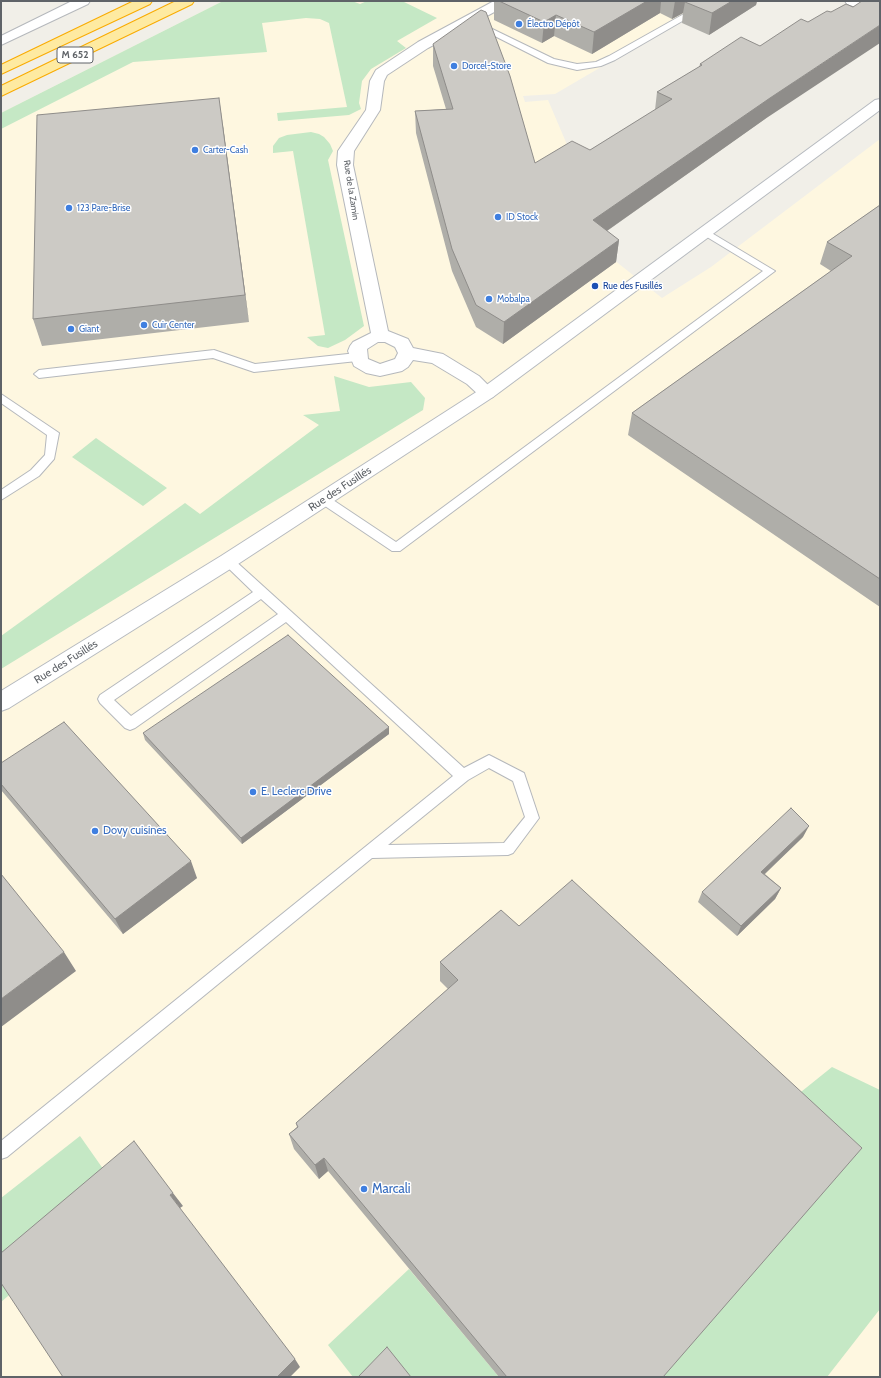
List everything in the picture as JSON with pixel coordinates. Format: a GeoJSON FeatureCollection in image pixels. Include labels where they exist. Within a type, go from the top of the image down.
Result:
{"type":"FeatureCollection","features":[{"type":"Feature","properties":{"kind":"highway","name":"M 652"},"geometry":{"type":"LineString","coordinates":[[1,70],[145,1]]}},
{"type":"Feature","properties":{"kind":"highway","name":"M 652"},"geometry":{"type":"LineString","coordinates":[[1,92],[187,1]]}},
{"type":"Feature","properties":{"kind":"main road"},"geometry":{"type":"LineString","coordinates":[[1,41],[83,1]]}},
{"type":"Feature","properties":{"kind":"main road","name":"Rue de la Zamin"},"geometry":{"type":"LineString","coordinates":[[380,336],[345,165],[346,151],[355,135],[373,110],[377,81],[381,73],[423,44],[504,1]]}},
{"type":"Feature","properties":{"kind":"main road"},"geometry":{"type":"LineString","coordinates":[[852,1],[880,12]]}},
{"type":"Feature","properties":{"kind":"main road","name":"Rue des Fusillés"},"geometry":{"type":"LineString","coordinates":[[1,702],[228,561],[487,393],[880,103]]}},
{"type":"Feature","properties":{"kind":"main road"},"geometry":{"type":"LineString","coordinates":[[380,336],[396,339],[402,343],[407,353],[402,363],[396,367],[380,370],[365,366],[357,357],[359,346],[372,338],[380,336]]}},
{"type":"Feature","properties":{"kind":"main road"},"geometry":{"type":"LineString","coordinates":[[407,353],[437,358],[473,380],[487,393]]}},
{"type":"Feature","properties":{"kind":"lane"},"geometry":{"type":"LineString","coordinates":[[468,21],[552,61],[577,67],[598,64],[612,58],[713,1]]}},
{"type":"Feature","properties":{"kind":"lane"},"geometry":{"type":"LineString","coordinates":[[323,499],[396,548],[402,544],[770,271],[705,232]]}},
{"type":"Feature","properties":{"kind":"lane"},"geometry":{"type":"LineString","coordinates":[[39,374],[214,354],[254,368],[357,357]]}},
{"type":"Feature","properties":{"kind":"lane"},"geometry":{"type":"LineString","coordinates":[[1,398],[53,434],[50,456],[35,473],[1,496]]}},
{"type":"Feature","properties":{"kind":"lane"},"geometry":{"type":"LineString","coordinates":[[228,561],[463,776]]}},
{"type":"Feature","properties":{"kind":"lane"},"geometry":{"type":"LineString","coordinates":[[262,592],[105,699],[130,724],[287,615]]}},
{"type":"Feature","properties":{"kind":"lane"},"geometry":{"type":"LineString","coordinates":[[1,1151],[369,852],[463,776],[489,761],[518,777],[532,818],[508,849],[369,852]]}},
{"type":"Feature","properties":{"kind":"shaded area"},"geometry":{"type":"Polygon","coordinates":[[[223,1],[714,1],[555,94],[523,96],[525,102],[548,100],[571,154],[522,187],[662,298],[711,267],[880,139],[880,1377],[1,1377],[1,113],[223,1]]]}},
{"type":"Feature","properties":{"kind":"green space"},"geometry":{"type":"Polygon","coordinates":[[[223,1],[352,1],[360,4],[367,1],[402,1],[437,18],[397,41],[406,48],[371,69],[362,81],[359,103],[361,109],[349,115],[278,121],[277,113],[347,107],[329,23],[320,19],[306,18],[262,23],[267,52],[133,62],[1,129],[1,113],[223,1]]]}},
{"type":"Feature","properties":{"kind":"green space"},"geometry":{"type":"Polygon","coordinates":[[[311,132],[324,137],[330,144],[333,151],[328,160],[364,326],[345,340],[328,348],[318,346],[307,337],[325,335],[293,151],[273,153],[273,146],[279,138],[287,135],[311,132]]]}},
{"type":"Feature","properties":{"kind":"green space"},"geometry":{"type":"Polygon","coordinates":[[[334,376],[369,387],[411,382],[425,398],[423,410],[1,669],[1,636],[185,503],[200,514],[319,425],[303,415],[340,411],[334,376]]]}},
{"type":"Feature","properties":{"kind":"green space"},"geometry":{"type":"Polygon","coordinates":[[[96,438],[167,488],[143,506],[72,457],[96,438]]]}},
{"type":"Feature","properties":{"kind":"green space"},"geometry":{"type":"Polygon","coordinates":[[[832,1067],[880,1090],[880,1309],[827,1377],[661,1377],[786,1104],[832,1067]]]}},
{"type":"Feature","properties":{"kind":"green space"},"geometry":{"type":"Polygon","coordinates":[[[80,1136],[113,1183],[15,1290],[1,1302],[1,1198],[80,1136]]]}},
{"type":"Feature","properties":{"kind":"green space"},"geometry":{"type":"Polygon","coordinates":[[[409,1269],[499,1377],[353,1377],[328,1345],[409,1269]]]}},
{"type":"Feature","properties":{"kind":"building"},"geometry":{"type":"Polygon","coordinates":[[[499,1],[647,1],[594,32],[556,15],[544,22],[499,1]]]}},
{"type":"Feature","properties":{"kind":"building"},"geometry":{"type":"Polygon","coordinates":[[[732,1],[712,13],[685,2],[732,1]]]}},
{"type":"Feature","properties":{"kind":"building"},"geometry":{"type":"Polygon","coordinates":[[[862,1],[880,1],[880,25],[770,98],[593,220],[619,240],[504,322],[476,305],[452,249],[415,111],[453,109],[433,44],[481,10],[486,12],[510,76],[535,163],[572,141],[590,150],[672,99],[657,92],[702,65],[700,64],[741,37],[760,46],[801,19],[808,22],[827,11],[831,12],[846,4],[853,7],[862,1]]]}},
{"type":"Feature","properties":{"kind":"building"},"geometry":{"type":"Polygon","coordinates":[[[219,98],[245,295],[33,319],[37,115],[219,98]]]}},
{"type":"Feature","properties":{"kind":"building"},"geometry":{"type":"Polygon","coordinates":[[[880,205],[880,579],[632,413],[852,256],[827,242],[880,205]]]}},
{"type":"Feature","properties":{"kind":"building","name":"E. Leclerc Drive"},"geometry":{"type":"Polygon","coordinates":[[[288,635],[389,727],[241,838],[143,733],[288,635]]]}},
{"type":"Feature","properties":{"kind":"building","name":"Dovy cuisines"},"geometry":{"type":"Polygon","coordinates":[[[64,722],[191,861],[115,919],[1,784],[1,763],[64,722]]]}},
{"type":"Feature","properties":{"kind":"building"},"geometry":{"type":"Polygon","coordinates":[[[791,808],[809,826],[761,872],[781,888],[741,926],[702,892],[791,808]]]}},
{"type":"Feature","properties":{"kind":"building"},"geometry":{"type":"Polygon","coordinates":[[[1,874],[64,952],[1,999],[1,874]]]}},
{"type":"Feature","properties":{"kind":"building"},"geometry":{"type":"Polygon","coordinates":[[[572,880],[862,1148],[663,1377],[507,1377],[324,1158],[315,1165],[289,1134],[298,1127],[296,1123],[458,980],[440,962],[501,910],[519,926],[572,880]]]}},
{"type":"Feature","properties":{"kind":"building"},"geometry":{"type":"Polygon","coordinates":[[[134,1141],[173,1193],[170,1195],[295,1359],[277,1377],[63,1377],[1,1283],[1,1253],[134,1141]]]}},
{"type":"Feature","properties":{"kind":"building"},"geometry":{"type":"Polygon","coordinates":[[[387,1347],[411,1377],[358,1377],[387,1347]]]}},
{"type":"Feature","properties":{"kind":"place","name":"Électro Dépôt"},"geometry":{"type":"Point","coordinates":[519,24]}},
{"type":"Feature","properties":{"kind":"place","name":"Dorcel-Store"},"geometry":{"type":"Point","coordinates":[454,66]}},
{"type":"Feature","properties":{"kind":"place","name":"Carter-Cash"},"geometry":{"type":"Point","coordinates":[195,150]}},
{"type":"Feature","properties":{"kind":"place","name":"123 Pare-Brise"},"geometry":{"type":"Point","coordinates":[69,208]}},
{"type":"Feature","properties":{"kind":"place","name":"ID Stock"},"geometry":{"type":"Point","coordinates":[498,217]}},
{"type":"Feature","properties":{"kind":"place","name":"Rue des Fusillés"},"geometry":{"type":"Point","coordinates":[595,286]}},
{"type":"Feature","properties":{"kind":"place","name":"Mobalpa"},"geometry":{"type":"Point","coordinates":[489,299]}},
{"type":"Feature","properties":{"kind":"place","name":"Cuir Center"},"geometry":{"type":"Point","coordinates":[144,325]}},
{"type":"Feature","properties":{"kind":"place","name":"Giant"},"geometry":{"type":"Point","coordinates":[71,329]}},
{"type":"Feature","properties":{"kind":"place","name":"E. Leclerc Drive"},"geometry":{"type":"Point","coordinates":[253,792]}},
{"type":"Feature","properties":{"kind":"place","name":"Dovy cuisines"},"geometry":{"type":"Point","coordinates":[95,831]}},
{"type":"Feature","properties":{"kind":"place","name":"Marcali"},"geometry":{"type":"Point","coordinates":[364,1189]}}]}
